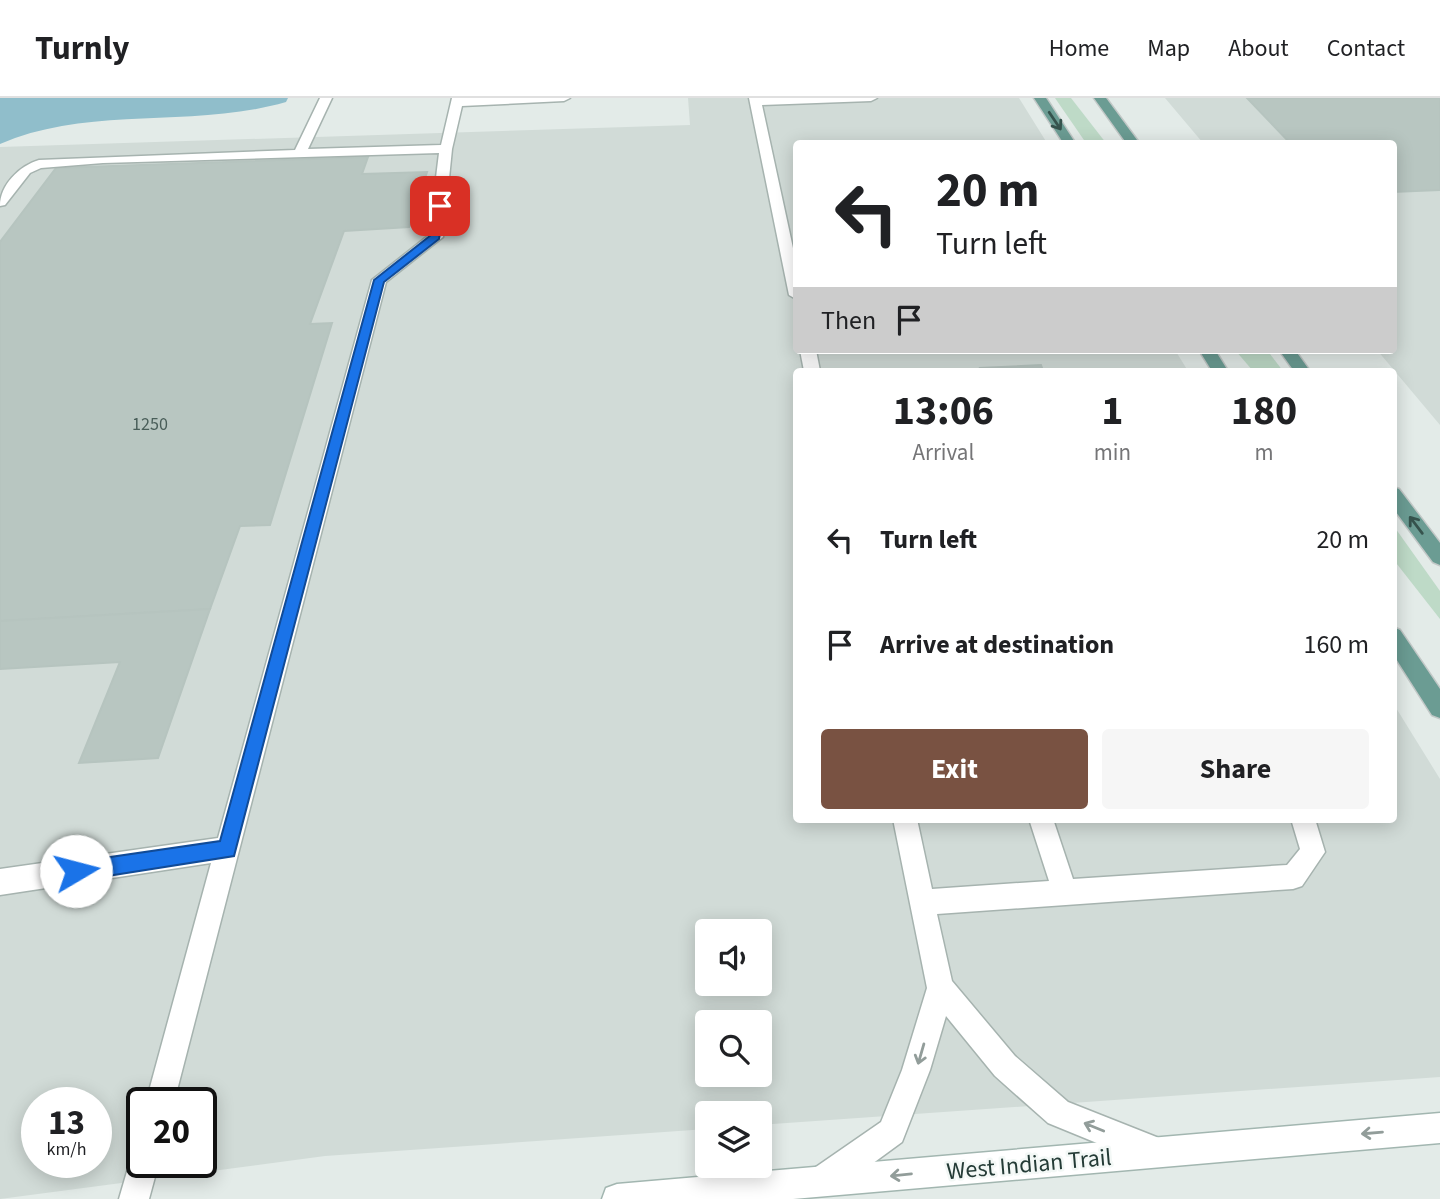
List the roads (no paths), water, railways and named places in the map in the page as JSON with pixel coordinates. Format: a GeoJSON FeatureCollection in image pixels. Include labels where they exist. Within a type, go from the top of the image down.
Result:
{"type":"FeatureCollection","features":[{"type":"Feature","properties":{"kind":"main road"},"geometry":{"type":"LineString","coordinates":[[1040,98],[1067,140]]}},
{"type":"Feature","properties":{"kind":"main road"},"geometry":{"type":"LineString","coordinates":[[1100,98],[1131,140]]}},
{"type":"Feature","properties":{"kind":"main road"},"geometry":{"type":"LineString","coordinates":[[1397,499],[1440,557]]}},
{"type":"Feature","properties":{"kind":"main road"},"geometry":{"type":"LineString","coordinates":[[1397,642],[1440,708]]}},
{"type":"Feature","properties":{"kind":"street"},"geometry":{"type":"LineString","coordinates":[[300,153],[326,98]]}},
{"type":"Feature","properties":{"kind":"street"},"geometry":{"type":"LineString","coordinates":[[164,1087],[379,280],[436,236],[446,149],[458,101],[564,98]]}},
{"type":"Feature","properties":{"kind":"street"},"geometry":{"type":"LineString","coordinates":[[793,281],[755,100],[871,98]]}},
{"type":"Feature","properties":{"kind":"street"},"geometry":{"type":"LineString","coordinates":[[0,202],[26,170],[39,164],[446,149]]}},
{"type":"Feature","properties":{"kind":"street"},"geometry":{"type":"LineString","coordinates":[[906,823],[940,988],[1005,1066],[1058,1113],[1157,1152]]}},
{"type":"Feature","properties":{"kind":"street"},"geometry":{"type":"LineString","coordinates":[[1042,823],[1065,892]]}},
{"type":"Feature","properties":{"kind":"street"},"geometry":{"type":"LineString","coordinates":[[922,902],[1293,877],[1313,852],[1304,823]]}},
{"type":"Feature","properties":{"kind":"street"},"geometry":{"type":"LineString","coordinates":[[0,882],[228,849]]}},
{"type":"Feature","properties":{"kind":"street"},"geometry":{"type":"LineString","coordinates":[[818,1184],[892,1132],[916,1070],[940,988]]}},
{"type":"Feature","properties":{"kind":"street","name":"West Indian Trail"},"geometry":{"type":"LineString","coordinates":[[617,1199],[818,1184],[1440,1128]]}},
{"type":"Feature","properties":{"kind":"street"},"geometry":{"type":"LineString","coordinates":[[134,1199],[140,1178]]}},
{"type":"Feature","properties":{"kind":"water"},"geometry":{"type":"Polygon","coordinates":[[[0,98],[288,98],[286,102],[251,110],[70,125],[34,132],[0,144],[0,98]]]}}]}
